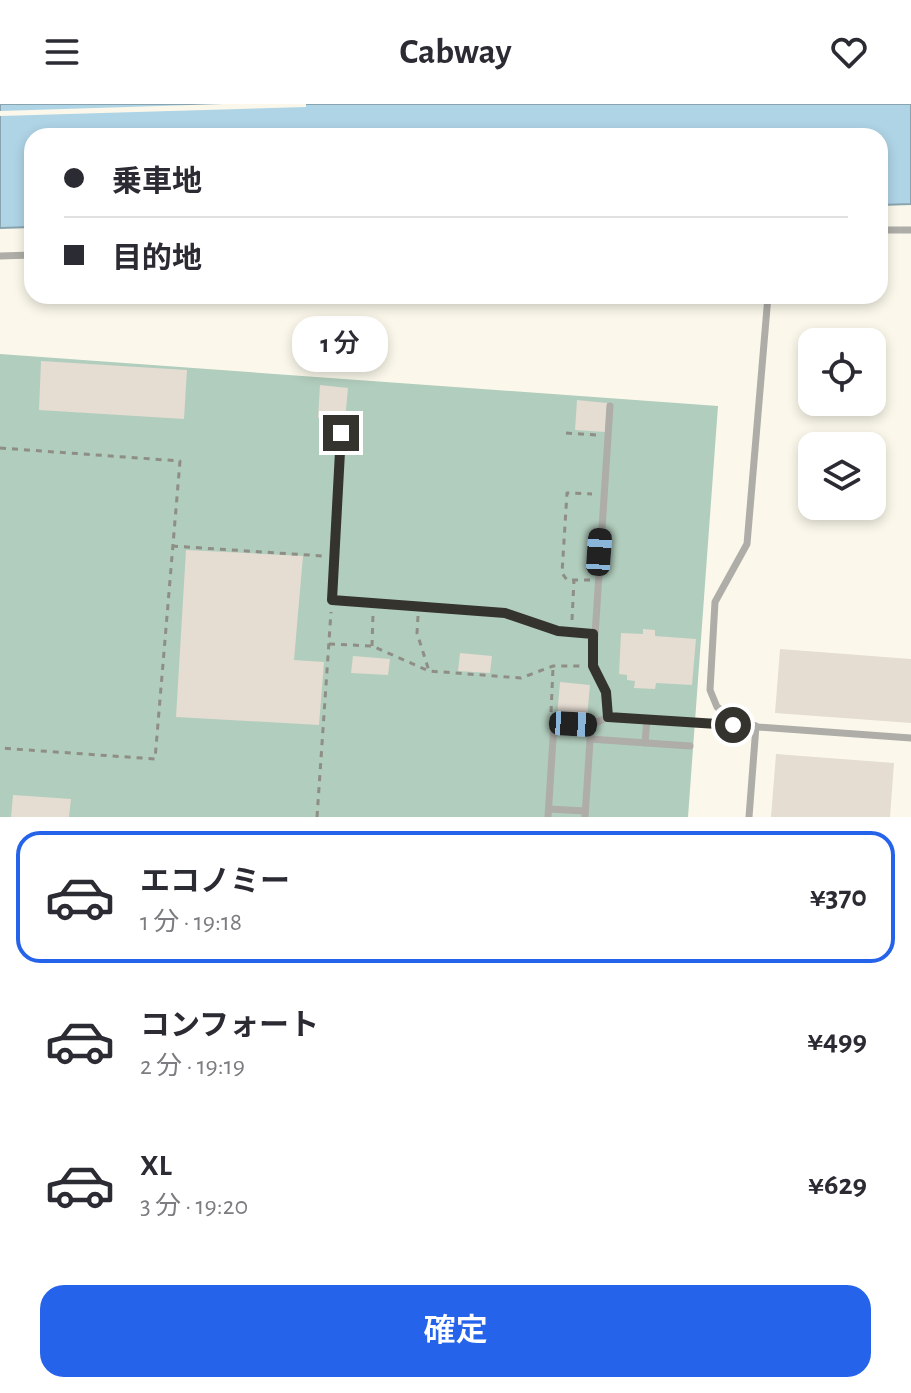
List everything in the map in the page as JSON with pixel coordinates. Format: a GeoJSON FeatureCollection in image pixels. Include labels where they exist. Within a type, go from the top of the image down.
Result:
{"type":"FeatureCollection","features":[{"type":"Feature","properties":{"kind":"lane"},"geometry":{"type":"LineString","coordinates":[[888,230],[911,230]]}},
{"type":"Feature","properties":{"kind":"lane"},"geometry":{"type":"LineString","coordinates":[[0,256],[24,255]]}},
{"type":"Feature","properties":{"kind":"lane"},"geometry":{"type":"LineString","coordinates":[[749,817],[756,726],[732,717],[717,707],[710,690],[715,602],[747,544],[767,304]]}},
{"type":"Feature","properties":{"kind":"lane"},"geometry":{"type":"LineString","coordinates":[[608,717],[606,692],[593,666],[593,634],[610,406]]}},
{"type":"Feature","properties":{"kind":"lane"},"geometry":{"type":"LineString","coordinates":[[341,433],[332,600],[505,613],[558,631],[593,634]]}},
{"type":"Feature","properties":{"kind":"lane"},"geometry":{"type":"LineString","coordinates":[[591,725],[585,814],[548,813],[554,723],[591,725],[608,717],[911,738]]}},
{"type":"Feature","properties":{"kind":"lane"},"geometry":{"type":"LineString","coordinates":[[645,743],[647,719]]}},
{"type":"Feature","properties":{"kind":"lane"},"geometry":{"type":"LineString","coordinates":[[590,739],[690,746]]}},
{"type":"Feature","properties":{"kind":"path"},"geometry":{"type":"LineString","coordinates":[[566,433],[607,436]]}},
{"type":"Feature","properties":{"kind":"path"},"geometry":{"type":"LineString","coordinates":[[0,448],[180,461],[155,759],[0,748]]}},
{"type":"Feature","properties":{"kind":"path"},"geometry":{"type":"LineString","coordinates":[[597,580],[567,580],[562,573],[567,493],[603,495]]}},
{"type":"Feature","properties":{"kind":"path"},"geometry":{"type":"LineString","coordinates":[[172,546],[334,557]]}},
{"type":"Feature","properties":{"kind":"path"},"geometry":{"type":"LineString","coordinates":[[571,632],[574,580]]}},
{"type":"Feature","properties":{"kind":"path"},"geometry":{"type":"LineString","coordinates":[[317,817],[332,600]]}},
{"type":"Feature","properties":{"kind":"path"},"geometry":{"type":"LineString","coordinates":[[372,646],[373,603]]}},
{"type":"Feature","properties":{"kind":"path"},"geometry":{"type":"LineString","coordinates":[[418,607],[417,633],[429,671]]}},
{"type":"Feature","properties":{"kind":"path"},"geometry":{"type":"LineString","coordinates":[[329,644],[372,646],[429,671],[521,678],[553,666],[593,666]]}},
{"type":"Feature","properties":{"kind":"path"},"geometry":{"type":"LineString","coordinates":[[553,666],[551,715],[554,723]]}},
{"type":"Feature","properties":{"kind":"green space"},"geometry":{"type":"Polygon","coordinates":[[[0,354],[718,406],[688,817],[0,817],[0,354]]]}},
{"type":"Feature","properties":{"kind":"water"},"geometry":{"type":"Polygon","coordinates":[[[0,104],[911,104],[911,204],[888,205],[888,128],[24,128],[24,227],[0,228],[0,104]]]}},
{"type":"Feature","properties":{"kind":"pier"},"geometry":{"type":"Polygon","coordinates":[[[306,104],[306,107],[0,116],[0,111],[306,104]]]}},
{"type":"Feature","properties":{"kind":"building"},"geometry":{"type":"Polygon","coordinates":[[[41,361],[187,370],[184,419],[39,410],[41,361]]]}},
{"type":"Feature","properties":{"kind":"building"},"geometry":{"type":"Polygon","coordinates":[[[320,385],[348,388],[345,420],[318,418],[320,385]]]}},
{"type":"Feature","properties":{"kind":"building"},"geometry":{"type":"Polygon","coordinates":[[[577,400],[607,403],[605,432],[575,430],[577,400]]]}},
{"type":"Feature","properties":{"kind":"building"},"geometry":{"type":"Polygon","coordinates":[[[186,550],[303,556],[294,660],[324,662],[319,725],[176,717],[186,550]]]}},
{"type":"Feature","properties":{"kind":"building"},"geometry":{"type":"Polygon","coordinates":[[[643,629],[655,630],[655,636],[696,639],[692,685],[656,683],[655,689],[634,688],[635,681],[619,674],[621,633],[643,634],[643,629]]]}},
{"type":"Feature","properties":{"kind":"building"},"geometry":{"type":"Polygon","coordinates":[[[780,649],[911,659],[911,723],[775,713],[780,649]]]}},
{"type":"Feature","properties":{"kind":"building"},"geometry":{"type":"Polygon","coordinates":[[[460,653],[492,656],[490,673],[458,671],[460,653]]]}},
{"type":"Feature","properties":{"kind":"building"},"geometry":{"type":"Polygon","coordinates":[[[353,656],[390,659],[388,675],[351,673],[353,656]]]}},
{"type":"Feature","properties":{"kind":"building"},"geometry":{"type":"Polygon","coordinates":[[[560,682],[590,685],[587,718],[557,717],[560,682]]]}},
{"type":"Feature","properties":{"kind":"building"},"geometry":{"type":"Polygon","coordinates":[[[776,754],[894,763],[890,817],[771,817],[776,754]]]}},
{"type":"Feature","properties":{"kind":"building"},"geometry":{"type":"Polygon","coordinates":[[[13,795],[71,799],[69,817],[11,817],[13,795]]]}},
{"type":"Feature","properties":{"kind":"route"},"geometry":{"type":"LineString","coordinates":[[341,433],[332,600],[505,613],[558,631],[593,634],[593,666],[606,692],[608,717],[733,725]]}}]}
